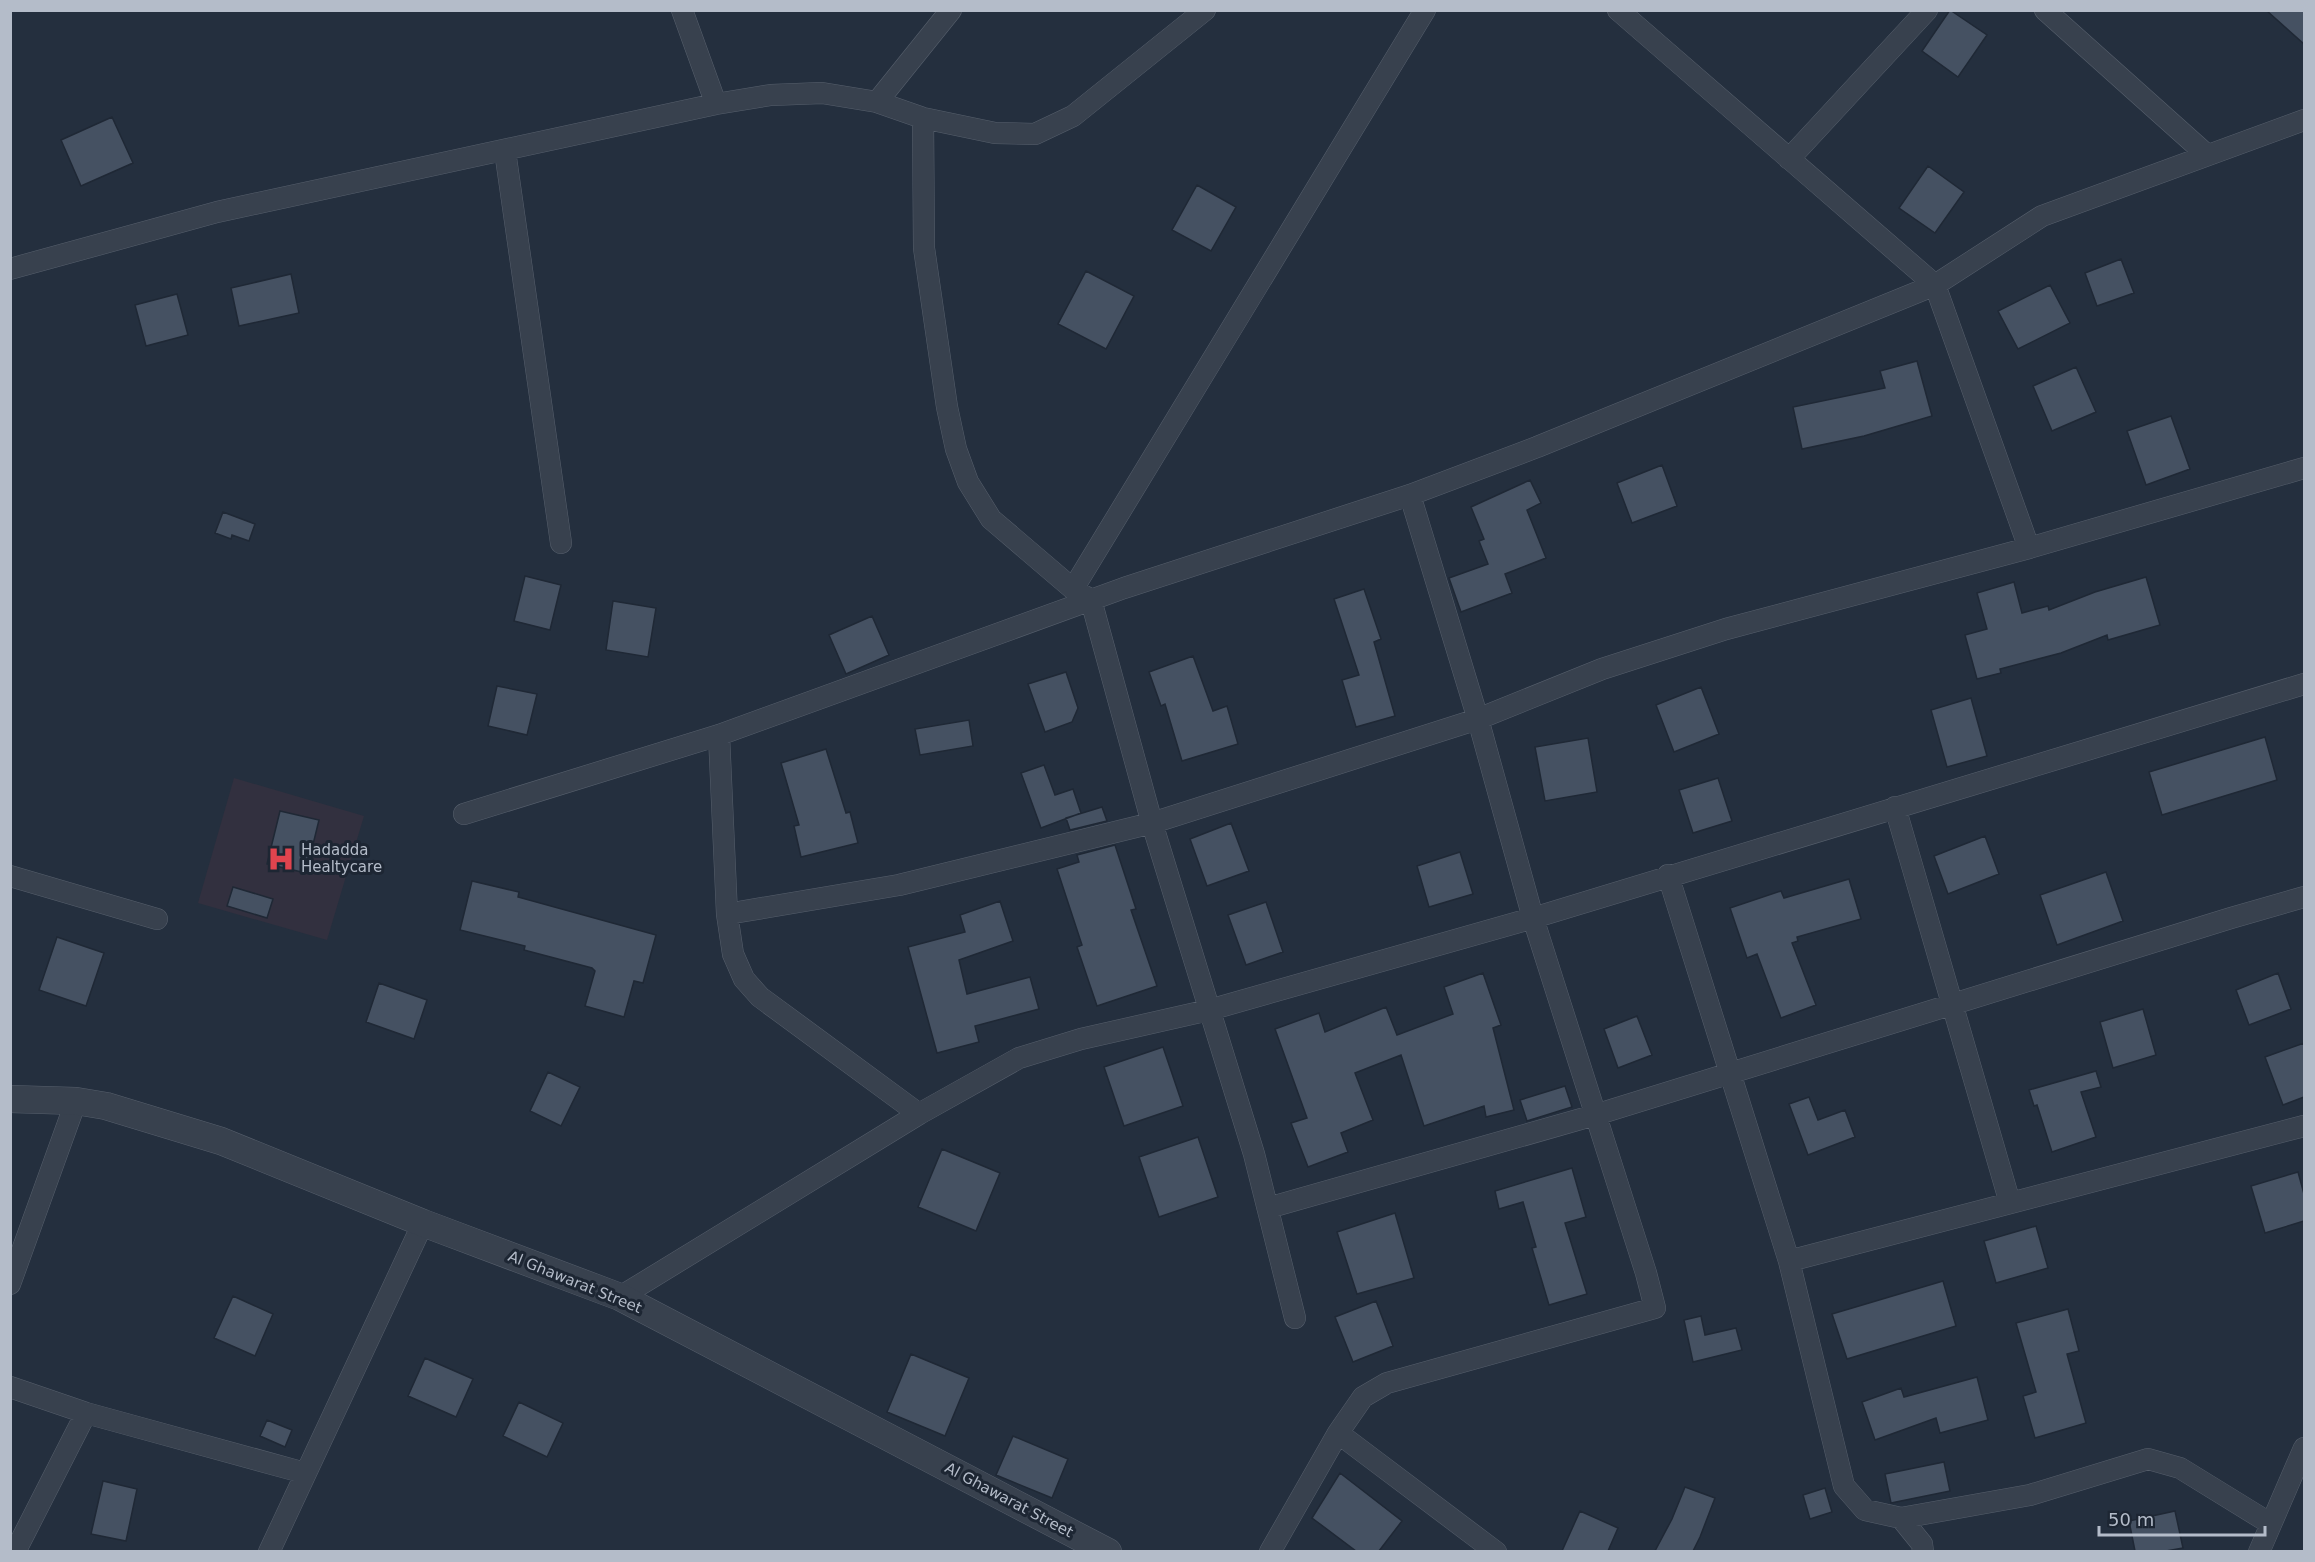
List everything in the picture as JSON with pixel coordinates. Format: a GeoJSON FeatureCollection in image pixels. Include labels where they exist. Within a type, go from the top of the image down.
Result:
{"type":"FeatureCollection","features":[{"type":"Feature","properties":{"kind":"street"},"geometry":{"type":"LineString","coordinates":[[682,10],[716,104]]}},
{"type":"Feature","properties":{"kind":"street"},"geometry":{"type":"LineString","coordinates":[[877,102],[951,10]]}},
{"type":"Feature","properties":{"kind":"street"},"geometry":{"type":"LineString","coordinates":[[10,269],[218,212],[716,104],[771,95],[822,93],[877,102],[923,118],[995,133],[1035,134],[1073,116],[1205,10]]}},
{"type":"Feature","properties":{"kind":"street"},"geometry":{"type":"LineString","coordinates":[[1073,588],[1425,10]]}},
{"type":"Feature","properties":{"kind":"street"},"geometry":{"type":"LineString","coordinates":[[1618,10],[1935,285],[2029,548]]}},
{"type":"Feature","properties":{"kind":"street"},"geometry":{"type":"LineString","coordinates":[[1789,159],[1927,10]]}},
{"type":"Feature","properties":{"kind":"street"},"geometry":{"type":"LineString","coordinates":[[2044,10],[2207,155]]}},
{"type":"Feature","properties":{"kind":"street"},"geometry":{"type":"LineString","coordinates":[[923,118],[924,248],[946,407],[956,449],[968,482],[991,519],[1073,588],[1091,600],[1152,823],[1254,1154],[1295,1318]]}},
{"type":"Feature","properties":{"kind":"street"},"geometry":{"type":"LineString","coordinates":[[464,814],[719,735],[1091,600],[1410,495],[1537,447],[1935,285],[2042,216],[2304,120]]}},
{"type":"Feature","properties":{"kind":"street"},"geometry":{"type":"LineString","coordinates":[[506,151],[561,543]]}},
{"type":"Feature","properties":{"kind":"street"},"geometry":{"type":"LineString","coordinates":[[727,914],[899,885],[1152,823],[1478,719],[1602,669],[1726,629],[2029,548],[2304,468]]}},
{"type":"Feature","properties":{"kind":"street"},"geometry":{"type":"LineString","coordinates":[[1270,1551],[1338,1433],[1363,1396],[1387,1383],[1655,1308],[1646,1273],[1533,918],[1478,719],[1410,495]]}},
{"type":"Feature","properties":{"kind":"street"},"geometry":{"type":"LineString","coordinates":[[620,1297],[919,1114],[1019,1058],[1081,1039],[1209,1010],[1533,918],[2304,684]]}},
{"type":"Feature","properties":{"kind":"street"},"geometry":{"type":"LineString","coordinates":[[719,735],[727,914],[733,954],[744,979],[760,997],[919,1114]]}},
{"type":"Feature","properties":{"kind":"street"},"geometry":{"type":"LineString","coordinates":[[1896,807],[2010,1203]]}},
{"type":"Feature","properties":{"kind":"street"},"geometry":{"type":"LineString","coordinates":[[10,876],[157,919]]}},
{"type":"Feature","properties":{"kind":"street"},"geometry":{"type":"LineString","coordinates":[[1668,876],[1789,1261],[1844,1486],[1865,1510],[1901,1518],[2030,1496],[2148,1459],[2180,1468],[2271,1524]]}},
{"type":"Feature","properties":{"kind":"street"},"geometry":{"type":"LineString","coordinates":[[1268,1208],[1595,1115],[2304,897]]}},
{"type":"Feature","properties":{"kind":"street","name":"Al Ghawarat Street"},"geometry":{"type":"LineString","coordinates":[[10,1100],[75,1101],[106,1106],[221,1141],[423,1223],[620,1297],[1108,1551]]}},
{"type":"Feature","properties":{"kind":"street"},"geometry":{"type":"LineString","coordinates":[[10,1284],[75,1101]]}},
{"type":"Feature","properties":{"kind":"street"},"geometry":{"type":"LineString","coordinates":[[1789,1261],[2304,1125]]}},
{"type":"Feature","properties":{"kind":"street"},"geometry":{"type":"LineString","coordinates":[[269,1551],[423,1223]]}},
{"type":"Feature","properties":{"kind":"street"},"geometry":{"type":"LineString","coordinates":[[10,1387],[86,1413],[305,1473]]}},
{"type":"Feature","properties":{"kind":"street"},"geometry":{"type":"LineString","coordinates":[[15,1551],[86,1413]]}},
{"type":"Feature","properties":{"kind":"street"},"geometry":{"type":"LineString","coordinates":[[1338,1433],[1496,1551]]}},
{"type":"Feature","properties":{"kind":"street"},"geometry":{"type":"LineString","coordinates":[[2259,1551],[2304,1448]]}},
{"type":"Feature","properties":{"kind":"street"},"geometry":{"type":"LineString","coordinates":[[1901,1518],[1922,1544],[1923,1551]]}},
{"type":"Feature","properties":{"kind":"shaded area","name":"Hadadda Healtycare"},"geometry":{"type":"Polygon","coordinates":[[[234,778],[364,816],[327,940],[198,903],[234,778]]]}},
{"type":"Feature","properties":{"kind":"building"},"geometry":{"type":"Polygon","coordinates":[[[1950,10],[1987,35],[1958,77],[1922,51],[1950,10]]]}},
{"type":"Feature","properties":{"kind":"building"},"geometry":{"type":"Polygon","coordinates":[[[2266,10],[2304,10],[2304,44],[2266,10]]]}},
{"type":"Feature","properties":{"kind":"building"},"geometry":{"type":"Polygon","coordinates":[[[112,117],[133,163],[81,186],[61,140],[112,117]]]}},
{"type":"Feature","properties":{"kind":"building"},"geometry":{"type":"Polygon","coordinates":[[[1928,166],[1964,192],[1935,233],[1899,208],[1928,166]]]}},
{"type":"Feature","properties":{"kind":"building"},"geometry":{"type":"Polygon","coordinates":[[[1197,185],[1236,207],[1211,251],[1172,230],[1197,185]]]}},
{"type":"Feature","properties":{"kind":"building"},"geometry":{"type":"Polygon","coordinates":[[[2121,259],[2134,293],[2097,306],[2085,273],[2121,259]]]}},
{"type":"Feature","properties":{"kind":"building"},"geometry":{"type":"Polygon","coordinates":[[[1086,271],[1134,296],[1106,349],[1058,324],[1086,271]]]}},
{"type":"Feature","properties":{"kind":"building"},"geometry":{"type":"Polygon","coordinates":[[[291,274],[299,313],[239,326],[231,288],[291,274]]]}},
{"type":"Feature","properties":{"kind":"building"},"geometry":{"type":"Polygon","coordinates":[[[2050,285],[2070,323],[2018,349],[1998,311],[2050,285]]]}},
{"type":"Feature","properties":{"kind":"building"},"geometry":{"type":"Polygon","coordinates":[[[177,294],[188,335],[146,346],[135,305],[177,294]]]}},
{"type":"Feature","properties":{"kind":"building"},"geometry":{"type":"Polygon","coordinates":[[[1917,361],[1932,416],[1864,436],[1802,449],[1793,407],[1885,388],[1880,371],[1917,361]]]}},
{"type":"Feature","properties":{"kind":"building"},"geometry":{"type":"Polygon","coordinates":[[[2076,367],[2096,412],[2052,431],[2033,386],[2076,367]]]}},
{"type":"Feature","properties":{"kind":"building"},"geometry":{"type":"Polygon","coordinates":[[[2171,416],[2190,469],[2146,485],[2127,431],[2171,416]]]}},
{"type":"Feature","properties":{"kind":"building"},"geometry":{"type":"Polygon","coordinates":[[[1662,465],[1677,506],[1632,523],[1617,483],[1662,465]]]}},
{"type":"Feature","properties":{"kind":"building"},"geometry":{"type":"Polygon","coordinates":[[[1530,480],[1541,503],[1527,510],[1546,558],[1505,574],[1512,593],[1461,612],[1449,578],[1488,564],[1479,541],[1484,539],[1471,507],[1530,480]]]}},
{"type":"Feature","properties":{"kind":"building"},"geometry":{"type":"Polygon","coordinates":[[[223,512],[255,524],[249,541],[232,535],[231,539],[215,533],[223,512]]]}},
{"type":"Feature","properties":{"kind":"building"},"geometry":{"type":"Polygon","coordinates":[[[525,576],[561,585],[550,630],[514,621],[525,576]]]}},
{"type":"Feature","properties":{"kind":"building"},"geometry":{"type":"Polygon","coordinates":[[[2146,577],[2160,625],[2108,640],[2107,635],[2061,653],[2000,669],[2001,673],[1977,679],[1965,635],[1987,629],[1977,593],[2014,582],[2022,613],[2048,606],[2049,610],[2095,592],[2146,577]]]}},
{"type":"Feature","properties":{"kind":"building"},"geometry":{"type":"Polygon","coordinates":[[[1364,589],[1381,639],[1374,642],[1395,716],[1356,727],[1342,680],[1359,675],[1334,599],[1364,589]]]}},
{"type":"Feature","properties":{"kind":"building"},"geometry":{"type":"Polygon","coordinates":[[[613,601],[656,608],[648,657],[606,650],[613,601]]]}},
{"type":"Feature","properties":{"kind":"building"},"geometry":{"type":"Polygon","coordinates":[[[872,616],[889,655],[846,674],[829,635],[872,616]]]}},
{"type":"Feature","properties":{"kind":"building"},"geometry":{"type":"Polygon","coordinates":[[[1193,656],[1213,711],[1227,706],[1238,744],[1182,761],[1165,704],[1161,706],[1149,672],[1193,656]]]}},
{"type":"Feature","properties":{"kind":"building"},"geometry":{"type":"Polygon","coordinates":[[[1066,672],[1078,708],[1072,722],[1045,732],[1028,684],[1066,672]]]}},
{"type":"Feature","properties":{"kind":"building"},"geometry":{"type":"Polygon","coordinates":[[[497,686],[537,694],[527,735],[488,726],[497,686]]]}},
{"type":"Feature","properties":{"kind":"building"},"geometry":{"type":"Polygon","coordinates":[[[1701,687],[1719,734],[1674,752],[1656,705],[1701,687]]]}},
{"type":"Feature","properties":{"kind":"building"},"geometry":{"type":"Polygon","coordinates":[[[1971,698],[1987,756],[1947,767],[1931,710],[1971,698]]]}},
{"type":"Feature","properties":{"kind":"building"},"geometry":{"type":"Polygon","coordinates":[[[969,720],[973,746],[920,755],[915,729],[969,720]]]}},
{"type":"Feature","properties":{"kind":"building"},"geometry":{"type":"Polygon","coordinates":[[[2265,737],[2277,780],[2162,815],[2149,772],[2265,737]]]}},
{"type":"Feature","properties":{"kind":"building"},"geometry":{"type":"Polygon","coordinates":[[[1588,738],[1597,792],[1545,801],[1535,747],[1588,738]]]}},
{"type":"Feature","properties":{"kind":"building"},"geometry":{"type":"Polygon","coordinates":[[[826,749],[846,813],[850,812],[858,843],[801,857],[794,826],[799,825],[781,763],[826,749]]]}},
{"type":"Feature","properties":{"kind":"building"},"geometry":{"type":"Polygon","coordinates":[[[1044,765],[1055,795],[1073,789],[1081,813],[1041,828],[1021,773],[1044,765]]]}},
{"type":"Feature","properties":{"kind":"building"},"geometry":{"type":"Polygon","coordinates":[[[1718,778],[1732,821],[1693,833],[1679,790],[1718,778]]]}},
{"type":"Feature","properties":{"kind":"building"},"geometry":{"type":"Polygon","coordinates":[[[1102,807],[1107,821],[1070,830],[1066,818],[1102,807]]]}},
{"type":"Feature","properties":{"kind":"building"},"geometry":{"type":"Polygon","coordinates":[[[280,811],[319,820],[306,873],[267,864],[280,811]]]}},
{"type":"Feature","properties":{"kind":"building"},"geometry":{"type":"Polygon","coordinates":[[[1231,823],[1249,871],[1207,886],[1190,839],[1231,823]]]}},
{"type":"Feature","properties":{"kind":"building"},"geometry":{"type":"Polygon","coordinates":[[[1985,836],[1999,874],[1948,894],[1934,856],[1985,836]]]}},
{"type":"Feature","properties":{"kind":"building"},"geometry":{"type":"Polygon","coordinates":[[[1115,845],[1136,909],[1131,910],[1157,986],[1097,1006],[1077,947],[1082,945],[1057,869],[1079,862],[1077,855],[1115,845]]]}},
{"type":"Feature","properties":{"kind":"building"},"geometry":{"type":"Polygon","coordinates":[[[1460,852],[1473,894],[1429,907],[1417,866],[1460,852]]]}},
{"type":"Feature","properties":{"kind":"building"},"geometry":{"type":"Polygon","coordinates":[[[2106,872],[2123,921],[2057,945],[2040,895],[2106,872]]]}},
{"type":"Feature","properties":{"kind":"building"},"geometry":{"type":"Polygon","coordinates":[[[1849,879],[1861,919],[1797,937],[1798,941],[1792,943],[1816,1005],[1781,1018],[1757,954],[1747,958],[1730,908],[1781,891],[1784,898],[1849,879]]]}},
{"type":"Feature","properties":{"kind":"building"},"geometry":{"type":"Polygon","coordinates":[[[472,881],[519,892],[518,897],[656,935],[643,983],[634,981],[624,1017],[585,1006],[595,971],[592,968],[524,950],[525,946],[460,930],[472,881]]]}},
{"type":"Feature","properties":{"kind":"building"},"geometry":{"type":"Polygon","coordinates":[[[233,887],[273,899],[267,918],[227,906],[233,887]]]}},
{"type":"Feature","properties":{"kind":"building"},"geometry":{"type":"Polygon","coordinates":[[[1000,901],[1013,941],[959,960],[967,994],[1030,977],[1039,1009],[975,1026],[979,1042],[937,1053],[908,947],[965,932],[960,915],[1000,901]]]}},
{"type":"Feature","properties":{"kind":"building"},"geometry":{"type":"Polygon","coordinates":[[[1266,902],[1283,952],[1246,965],[1228,915],[1266,902]]]}},
{"type":"Feature","properties":{"kind":"building"},"geometry":{"type":"Polygon","coordinates":[[[57,937],[104,953],[86,1006],[39,990],[57,937]]]}},
{"type":"Feature","properties":{"kind":"building"},"geometry":{"type":"Polygon","coordinates":[[[1483,973],[1501,1025],[1493,1028],[1514,1110],[1486,1117],[1484,1106],[1424,1126],[1401,1055],[1355,1073],[1373,1120],[1341,1133],[1348,1152],[1308,1167],[1291,1123],[1307,1118],[1275,1029],[1319,1013],[1325,1032],[1386,1007],[1397,1035],[1453,1014],[1444,987],[1483,973]]]}},
{"type":"Feature","properties":{"kind":"building"},"geometry":{"type":"Polygon","coordinates":[[[2278,973],[2291,1009],[2249,1025],[2236,990],[2278,973]]]}},
{"type":"Feature","properties":{"kind":"building"},"geometry":{"type":"Polygon","coordinates":[[[379,983],[427,1000],[414,1039],[366,1022],[379,983]]]}},
{"type":"Feature","properties":{"kind":"building"},"geometry":{"type":"Polygon","coordinates":[[[2143,1009],[2156,1055],[2113,1068],[2100,1022],[2143,1009]]]}},
{"type":"Feature","properties":{"kind":"building"},"geometry":{"type":"Polygon","coordinates":[[[1637,1016],[1652,1055],[1618,1068],[1604,1029],[1637,1016]]]}},
{"type":"Feature","properties":{"kind":"building"},"geometry":{"type":"Polygon","coordinates":[[[2304,1043],[2304,1097],[2283,1105],[2265,1057],[2304,1043]]]}},
{"type":"Feature","properties":{"kind":"building"},"geometry":{"type":"Polygon","coordinates":[[[1163,1047],[1183,1106],[1124,1126],[1104,1067],[1163,1047]]]}},
{"type":"Feature","properties":{"kind":"building"},"geometry":{"type":"Polygon","coordinates":[[[2096,1071],[2101,1087],[2081,1092],[2096,1137],[2052,1152],[2037,1105],[2034,1106],[2029,1090],[2096,1071]]]}},
{"type":"Feature","properties":{"kind":"building"},"geometry":{"type":"Polygon","coordinates":[[[548,1072],[580,1087],[561,1126],[530,1111],[548,1072]]]}},
{"type":"Feature","properties":{"kind":"building"},"geometry":{"type":"Polygon","coordinates":[[[1565,1086],[1572,1107],[1527,1121],[1520,1100],[1565,1086]]]}},
{"type":"Feature","properties":{"kind":"building"},"geometry":{"type":"Polygon","coordinates":[[[1809,1097],[1818,1120],[1845,1110],[1855,1137],[1808,1155],[1789,1104],[1809,1097]]]}},
{"type":"Feature","properties":{"kind":"building"},"geometry":{"type":"Polygon","coordinates":[[[1198,1137],[1218,1197],[1159,1217],[1139,1157],[1198,1137]]]}},
{"type":"Feature","properties":{"kind":"building"},"geometry":{"type":"Polygon","coordinates":[[[942,1149],[1000,1173],[976,1231],[918,1207],[942,1149]]]}},
{"type":"Feature","properties":{"kind":"building"},"geometry":{"type":"Polygon","coordinates":[[[1572,1168],[1586,1217],[1565,1223],[1587,1294],[1549,1305],[1532,1248],[1536,1247],[1523,1202],[1499,1209],[1495,1191],[1572,1168]]]}},
{"type":"Feature","properties":{"kind":"building"},"geometry":{"type":"Polygon","coordinates":[[[2298,1172],[2304,1194],[2304,1221],[2265,1233],[2251,1186],[2298,1172]]]}},
{"type":"Feature","properties":{"kind":"building"},"geometry":{"type":"Polygon","coordinates":[[[1395,1213],[1414,1278],[1357,1294],[1337,1232],[1395,1213]]]}},
{"type":"Feature","properties":{"kind":"building"},"geometry":{"type":"Polygon","coordinates":[[[2036,1226],[2048,1268],[1996,1283],[1984,1241],[2036,1226]]]}},
{"type":"Feature","properties":{"kind":"building"},"geometry":{"type":"Polygon","coordinates":[[[1943,1281],[1956,1326],[1847,1359],[1832,1314],[1943,1281]]]}},
{"type":"Feature","properties":{"kind":"building"},"geometry":{"type":"Polygon","coordinates":[[[233,1296],[273,1314],[255,1356],[214,1338],[233,1296]]]}},
{"type":"Feature","properties":{"kind":"building"},"geometry":{"type":"Polygon","coordinates":[[[1376,1301],[1393,1346],[1353,1362],[1335,1317],[1376,1301]]]}},
{"type":"Feature","properties":{"kind":"building"},"geometry":{"type":"Polygon","coordinates":[[[2068,1309],[2079,1351],[2067,1354],[2086,1423],[2035,1438],[2023,1396],[2036,1392],[2016,1323],[2068,1309]]]}},
{"type":"Feature","properties":{"kind":"building"},"geometry":{"type":"Polygon","coordinates":[[[1701,1316],[1705,1335],[1736,1328],[1742,1350],[1693,1362],[1684,1320],[1701,1316]]]}},
{"type":"Feature","properties":{"kind":"building"},"geometry":{"type":"Polygon","coordinates":[[[911,1354],[969,1378],[945,1436],[887,1412],[911,1354]]]}},
{"type":"Feature","properties":{"kind":"building"},"geometry":{"type":"Polygon","coordinates":[[[425,1358],[473,1379],[456,1417],[408,1396],[425,1358]]]}},
{"type":"Feature","properties":{"kind":"building"},"geometry":{"type":"Polygon","coordinates":[[[1977,1377],[1988,1420],[1940,1433],[1936,1418],[1875,1440],[1862,1402],[1901,1388],[1904,1397],[1977,1377]]]}},
{"type":"Feature","properties":{"kind":"building"},"geometry":{"type":"Polygon","coordinates":[[[519,1402],[563,1423],[547,1457],[503,1436],[519,1402]]]}},
{"type":"Feature","properties":{"kind":"building"},"geometry":{"type":"Polygon","coordinates":[[[267,1420],[292,1430],[285,1447],[260,1436],[267,1420]]]}},
{"type":"Feature","properties":{"kind":"building"},"geometry":{"type":"Polygon","coordinates":[[[1013,1436],[1068,1459],[1052,1498],[996,1475],[1013,1436]]]}},
{"type":"Feature","properties":{"kind":"building"},"geometry":{"type":"Polygon","coordinates":[[[1944,1462],[1950,1491],[1891,1503],[1885,1474],[1944,1462]]]}},
{"type":"Feature","properties":{"kind":"building"},"geometry":{"type":"Polygon","coordinates":[[[1340,1473],[1402,1521],[1379,1551],[1356,1551],[1312,1518],[1340,1473]]]}},
{"type":"Feature","properties":{"kind":"building"},"geometry":{"type":"Polygon","coordinates":[[[103,1481],[137,1489],[126,1541],[91,1534],[103,1481]]]}},
{"type":"Feature","properties":{"kind":"building"},"geometry":{"type":"Polygon","coordinates":[[[1685,1487],[1715,1498],[1700,1537],[1693,1551],[1655,1551],[1672,1519],[1685,1487]]]}},
{"type":"Feature","properties":{"kind":"building"},"geometry":{"type":"Polygon","coordinates":[[[1825,1488],[1832,1512],[1810,1519],[1803,1495],[1825,1488]]]}},
{"type":"Feature","properties":{"kind":"building"},"geometry":{"type":"Polygon","coordinates":[[[1580,1511],[1618,1528],[1608,1551],[1562,1551],[1580,1511]]]}},
{"type":"Feature","properties":{"kind":"building"},"geometry":{"type":"Polygon","coordinates":[[[2175,1511],[2183,1548],[2166,1551],[2135,1551],[2129,1521],[2175,1511]]]}},
{"type":"Feature","properties":{"kind":"place","name":"Hadadda Healtycare"},"geometry":{"type":"Point","coordinates":[281,859]}}]}
